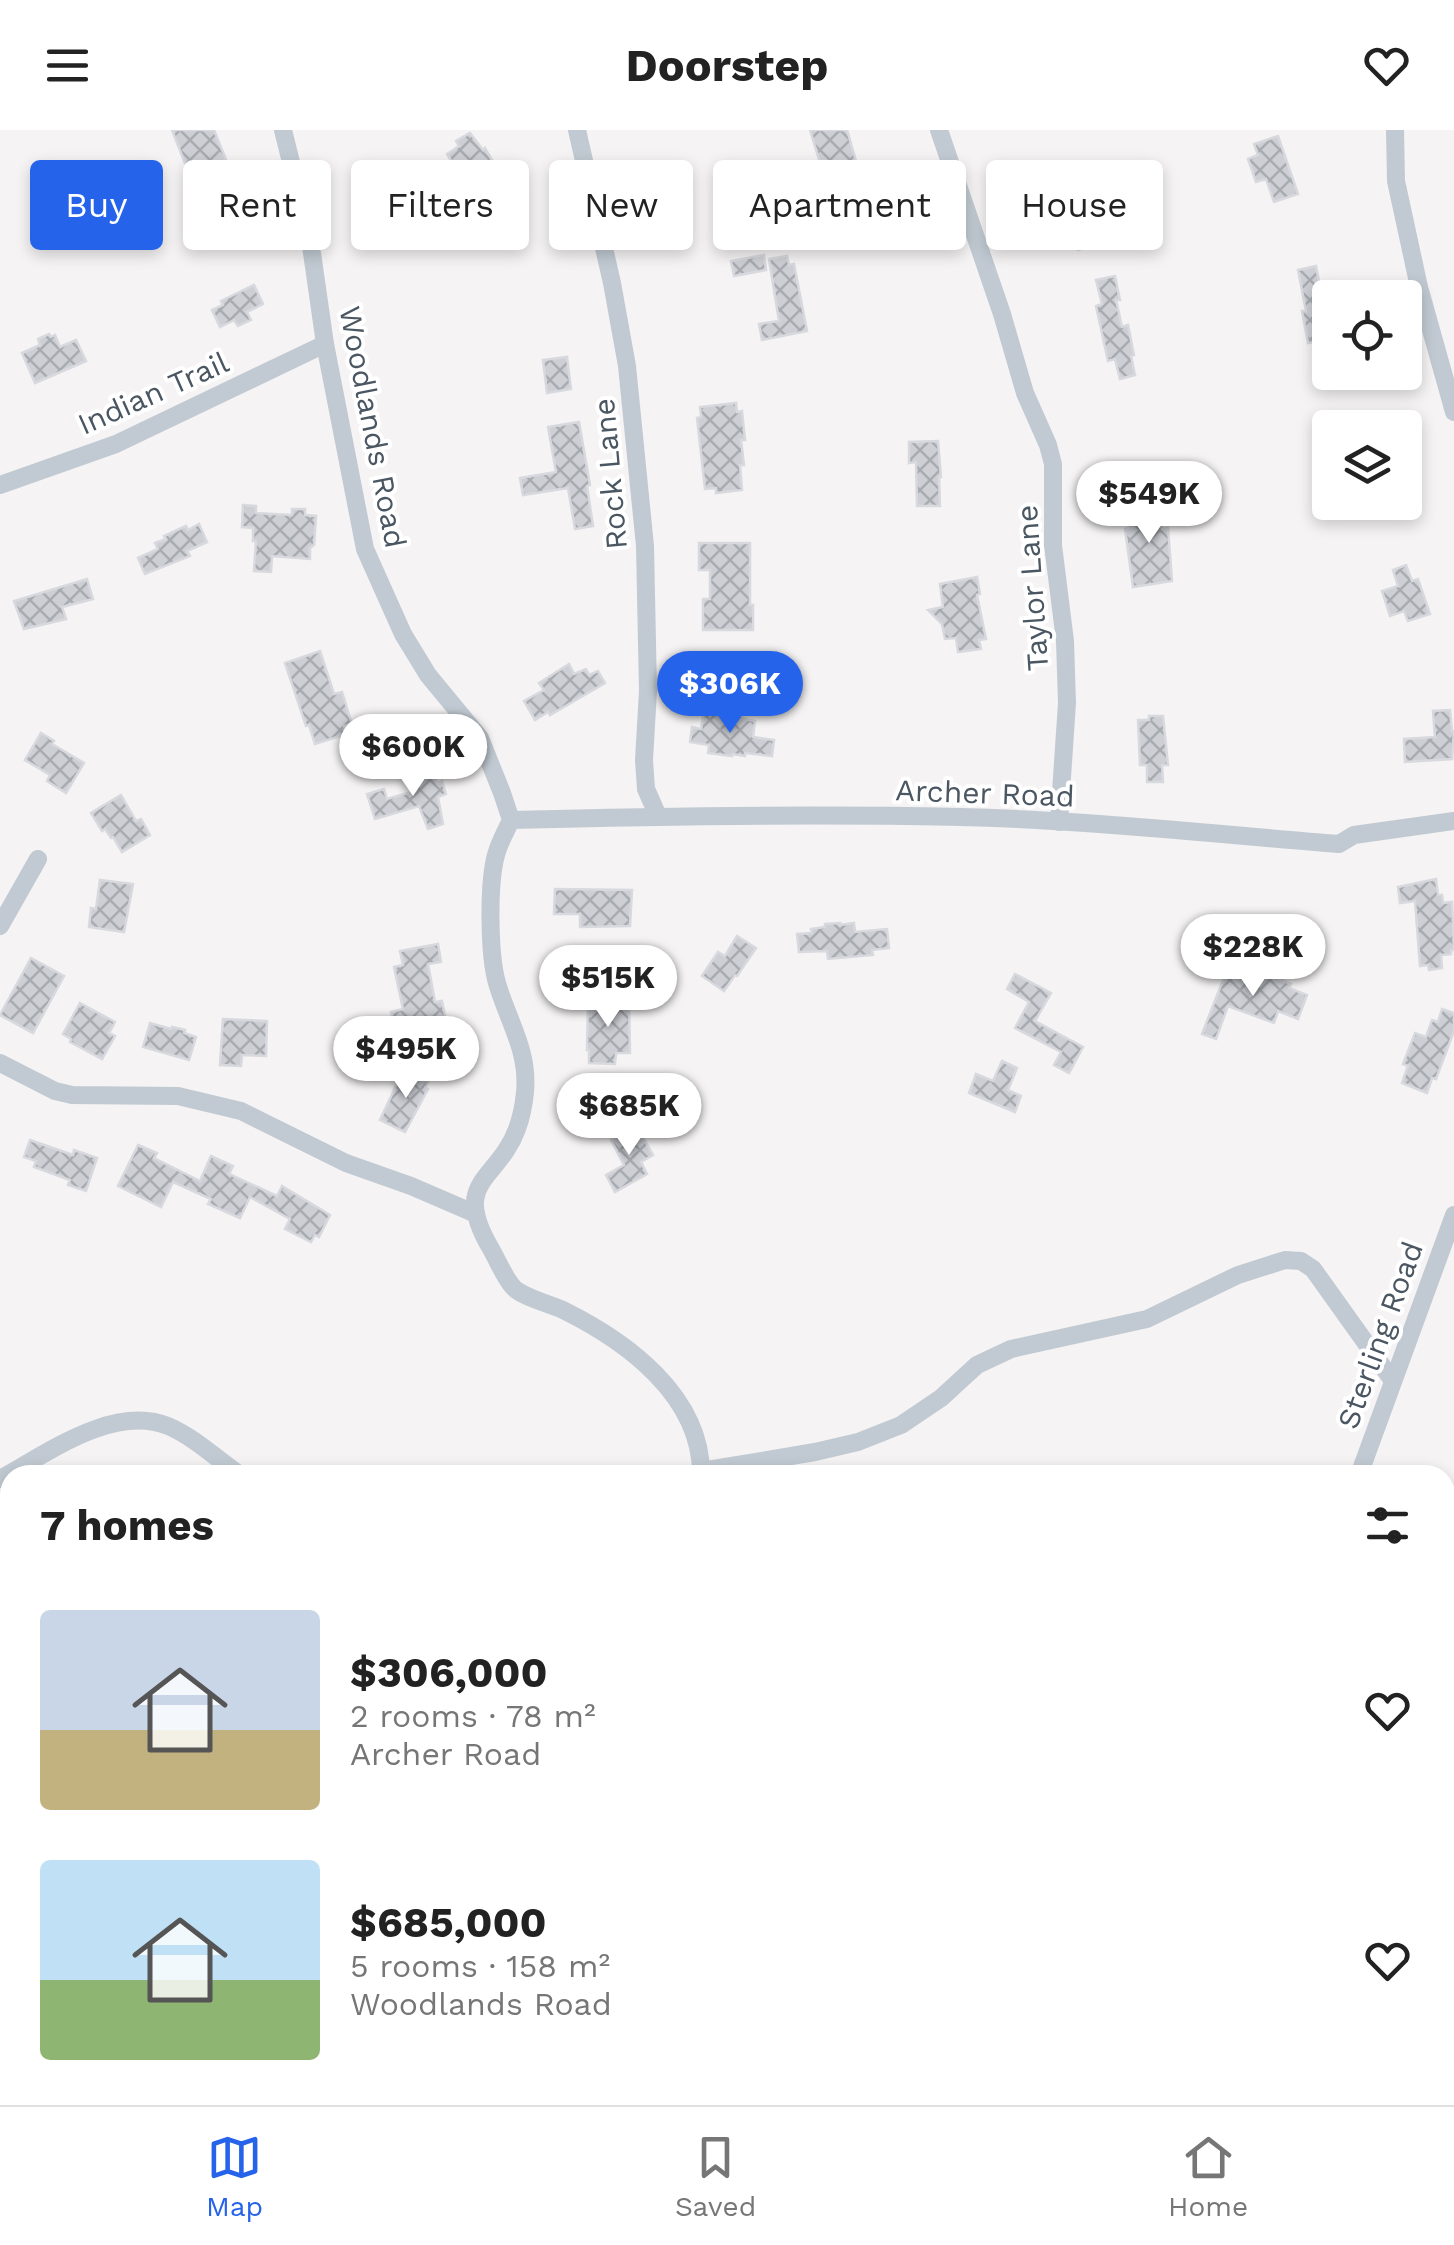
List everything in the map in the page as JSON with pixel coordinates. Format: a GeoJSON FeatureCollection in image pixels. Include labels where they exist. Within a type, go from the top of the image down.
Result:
{"type":"FeatureCollection","features":[{"type":"Feature","properties":{"kind":"street","name":"Woodlands Road"},"geometry":{"type":"LineString","coordinates":[[284,130],[310,239],[325,344],[365,549],[403,634],[428,675],[480,738],[511,820]]}},
{"type":"Feature","properties":{"kind":"street","name":"Rock Lane"},"geometry":{"type":"LineString","coordinates":[[576,130],[627,366],[645,546],[648,690],[644,760],[646,789],[658,816]]}},
{"type":"Feature","properties":{"kind":"street","name":"Taylor Lane"},"geometry":{"type":"LineString","coordinates":[[939,130],[1025,393],[1053,464],[1053,545],[1065,641],[1067,703],[1058,822]]}},
{"type":"Feature","properties":{"kind":"street"},"geometry":{"type":"LineString","coordinates":[[1396,130],[1396,181],[1419,287],[1454,412]]}},
{"type":"Feature","properties":{"kind":"street","name":"Indian Trail"},"geometry":{"type":"LineString","coordinates":[[0,484],[116,444],[325,344]]}},
{"type":"Feature","properties":{"kind":"street","name":"Archer Road"},"geometry":{"type":"LineString","coordinates":[[511,820],[658,816],[961,817],[1339,844],[1354,835],[1454,821]]}},
{"type":"Feature","properties":{"kind":"street"},"geometry":{"type":"LineString","coordinates":[[511,820],[496,855],[492,965],[525,1059],[525,1091],[517,1130],[479,1184],[476,1214],[484,1238],[515,1290],[595,1326],[632,1352],[670,1390],[694,1432],[700,1465]]}},
{"type":"Feature","properties":{"kind":"street"},"geometry":{"type":"LineString","coordinates":[[0,926],[38,859]]}},
{"type":"Feature","properties":{"kind":"street"},"geometry":{"type":"LineString","coordinates":[[0,1063],[55,1091],[72,1095],[178,1096],[241,1111],[346,1163],[476,1214]]}},
{"type":"Feature","properties":{"kind":"street","name":"Sterling Road"},"geometry":{"type":"LineString","coordinates":[[1363,1465],[1454,1215]]}},
{"type":"Feature","properties":{"kind":"street"},"geometry":{"type":"LineString","coordinates":[[744,1465],[858,1442],[901,1425],[941,1398],[977,1365],[1011,1349],[1147,1319],[1238,1276],[1284,1260],[1302,1261],[1313,1269],[1392,1381]]}},
{"type":"Feature","properties":{"kind":"street"},"geometry":{"type":"LineString","coordinates":[[26,1465],[90,1430],[137,1422],[166,1425],[226,1465]]}},
{"type":"Feature","properties":{"kind":"building"},"geometry":{"type":"Polygon","coordinates":[[[172,130],[214,130],[226,160],[184,160],[172,130]]]}},
{"type":"Feature","properties":{"kind":"building"},"geometry":{"type":"Polygon","coordinates":[[[810,130],[847,130],[856,160],[819,160],[810,130]]]}},
{"type":"Feature","properties":{"kind":"building"},"geometry":{"type":"Polygon","coordinates":[[[470,133],[492,160],[451,160],[447,154],[459,146],[456,141],[470,133]]]}},
{"type":"Feature","properties":{"kind":"building"},"geometry":{"type":"Polygon","coordinates":[[[1278,136],[1298,194],[1274,202],[1266,179],[1256,182],[1248,159],[1258,155],[1254,144],[1278,136]]]}},
{"type":"Feature","properties":{"kind":"building"},"geometry":{"type":"Polygon","coordinates":[[[764,255],[766,270],[734,276],[731,261],[764,255]]]}},
{"type":"Feature","properties":{"kind":"building"},"geometry":{"type":"Polygon","coordinates":[[[787,256],[789,265],[794,264],[807,331],[762,340],[759,324],[779,321],[769,259],[787,256]]]}},
{"type":"Feature","properties":{"kind":"building"},"geometry":{"type":"Polygon","coordinates":[[[1316,266],[1319,280],[1312,280],[1312,342],[1308,343],[1298,270],[1316,266]]]}},
{"type":"Feature","properties":{"kind":"building"},"geometry":{"type":"Polygon","coordinates":[[[1115,276],[1120,300],[1116,300],[1122,327],[1128,325],[1135,375],[1120,379],[1115,359],[1108,361],[1096,306],[1102,304],[1096,280],[1115,276]]]}},
{"type":"Feature","properties":{"kind":"building"},"geometry":{"type":"Polygon","coordinates":[[[254,285],[263,304],[247,312],[251,320],[238,326],[234,320],[220,327],[212,310],[223,305],[221,301],[254,285]]]}},
{"type":"Feature","properties":{"kind":"building"},"geometry":{"type":"Polygon","coordinates":[[[55,335],[60,347],[76,340],[86,361],[35,383],[22,353],[40,345],[38,339],[55,335]]]}},
{"type":"Feature","properties":{"kind":"building"},"geometry":{"type":"Polygon","coordinates":[[[567,357],[571,389],[547,393],[543,360],[567,357]]]}},
{"type":"Feature","properties":{"kind":"building"},"geometry":{"type":"Polygon","coordinates":[[[736,403],[737,412],[742,411],[745,440],[741,440],[742,490],[716,493],[716,488],[705,489],[697,418],[701,417],[700,407],[736,403]]]}},
{"type":"Feature","properties":{"kind":"building"},"geometry":{"type":"Polygon","coordinates":[[[579,422],[593,526],[575,529],[568,488],[523,495],[520,478],[556,472],[548,427],[579,422]]]}},
{"type":"Feature","properties":{"kind":"building"},"geometry":{"type":"Polygon","coordinates":[[[938,441],[940,506],[917,506],[916,462],[909,463],[909,442],[938,441]]]}},
{"type":"Feature","properties":{"kind":"building"},"geometry":{"type":"Polygon","coordinates":[[[1202,485],[1204,506],[1187,508],[1185,486],[1202,485]]]}},
{"type":"Feature","properties":{"kind":"building"},"geometry":{"type":"Polygon","coordinates":[[[1158,495],[1162,529],[1168,528],[1172,581],[1133,587],[1125,529],[1129,528],[1128,513],[1145,511],[1144,497],[1158,495]]]}},
{"type":"Feature","properties":{"kind":"building"},"geometry":{"type":"Polygon","coordinates":[[[243,505],[256,506],[256,513],[292,515],[292,509],[305,509],[305,515],[316,516],[310,559],[272,556],[271,572],[254,571],[256,541],[253,528],[242,527],[243,505]]]}},
{"type":"Feature","properties":{"kind":"building"},"geometry":{"type":"Polygon","coordinates":[[[199,524],[207,542],[187,551],[190,556],[145,574],[138,558],[158,549],[155,543],[166,539],[164,536],[199,524]]]}},
{"type":"Feature","properties":{"kind":"building"},"geometry":{"type":"Polygon","coordinates":[[[699,543],[750,543],[753,630],[703,630],[703,599],[710,599],[710,570],[699,570],[699,543]]]}},
{"type":"Feature","properties":{"kind":"building"},"geometry":{"type":"Polygon","coordinates":[[[1406,565],[1412,581],[1418,579],[1430,614],[1408,621],[1404,611],[1390,616],[1382,591],[1398,586],[1393,570],[1406,565]]]}},
{"type":"Feature","properties":{"kind":"building"},"geometry":{"type":"Polygon","coordinates":[[[977,577],[986,639],[979,640],[981,649],[958,652],[956,638],[945,639],[942,624],[928,610],[943,607],[940,584],[977,577]]]}},
{"type":"Feature","properties":{"kind":"building"},"geometry":{"type":"Polygon","coordinates":[[[87,579],[93,599],[62,607],[66,619],[24,629],[14,601],[87,579]]]}},
{"type":"Feature","properties":{"kind":"building"},"geometry":{"type":"Polygon","coordinates":[[[320,651],[334,694],[342,692],[352,724],[344,726],[347,734],[315,744],[285,663],[320,651]]]}},
{"type":"Feature","properties":{"kind":"building"},"geometry":{"type":"Polygon","coordinates":[[[569,664],[574,674],[586,669],[589,675],[598,671],[605,683],[535,720],[524,701],[544,690],[539,683],[569,664]]]}},
{"type":"Feature","properties":{"kind":"building"},"geometry":{"type":"Polygon","coordinates":[[[1450,710],[1454,731],[1452,759],[1405,762],[1404,739],[1435,737],[1433,711],[1450,710]]]}},
{"type":"Feature","properties":{"kind":"building"},"geometry":{"type":"Polygon","coordinates":[[[704,711],[755,721],[753,737],[774,740],[772,756],[708,753],[709,745],[690,742],[692,727],[701,729],[704,711]]]}},
{"type":"Feature","properties":{"kind":"building"},"geometry":{"type":"Polygon","coordinates":[[[1149,716],[1163,716],[1168,765],[1162,765],[1163,782],[1147,782],[1147,765],[1140,765],[1138,720],[1149,720],[1149,716]]]}},
{"type":"Feature","properties":{"kind":"building"},"geometry":{"type":"Polygon","coordinates":[[[41,733],[84,763],[66,793],[47,781],[50,775],[25,760],[41,733]]]}},
{"type":"Feature","properties":{"kind":"building"},"geometry":{"type":"Polygon","coordinates":[[[432,766],[437,783],[442,781],[446,794],[438,797],[443,824],[428,829],[419,806],[375,819],[367,794],[384,789],[387,799],[415,791],[414,772],[432,766]]]}},
{"type":"Feature","properties":{"kind":"building"},"geometry":{"type":"Polygon","coordinates":[[[121,795],[136,821],[141,819],[150,835],[122,852],[91,813],[121,795]]]}},
{"type":"Feature","properties":{"kind":"building"},"geometry":{"type":"Polygon","coordinates":[[[1436,879],[1443,903],[1452,902],[1454,950],[1441,955],[1442,968],[1429,970],[1428,965],[1420,966],[1415,901],[1400,903],[1398,887],[1436,879]]]}},
{"type":"Feature","properties":{"kind":"building"},"geometry":{"type":"Polygon","coordinates":[[[100,880],[133,884],[124,932],[89,927],[100,880]]]}},
{"type":"Feature","properties":{"kind":"building"},"geometry":{"type":"Polygon","coordinates":[[[555,889],[632,890],[630,926],[580,927],[580,914],[554,914],[555,889]]]}},
{"type":"Feature","properties":{"kind":"building"},"geometry":{"type":"Polygon","coordinates":[[[854,923],[855,932],[887,929],[889,948],[872,950],[873,955],[828,959],[827,951],[799,952],[797,934],[854,923]]]}},
{"type":"Feature","properties":{"kind":"building"},"geometry":{"type":"Polygon","coordinates":[[[737,936],[756,948],[724,991],[702,976],[718,952],[725,956],[737,936]]]}},
{"type":"Feature","properties":{"kind":"building"},"geometry":{"type":"Polygon","coordinates":[[[438,944],[441,962],[428,964],[435,1002],[442,1001],[448,1030],[416,1035],[415,1027],[395,1031],[391,1012],[403,1009],[394,967],[403,965],[400,951],[438,944]]]}},
{"type":"Feature","properties":{"kind":"building"},"geometry":{"type":"Polygon","coordinates":[[[31,958],[64,976],[33,1033],[0,1015],[31,958]]]}},
{"type":"Feature","properties":{"kind":"building"},"geometry":{"type":"Polygon","coordinates":[[[1228,967],[1261,979],[1264,973],[1307,995],[1298,1019],[1278,1011],[1274,1023],[1228,1006],[1216,1039],[1202,1034],[1228,967]]]}},
{"type":"Feature","properties":{"kind":"building"},"geometry":{"type":"Polygon","coordinates":[[[1015,974],[1051,993],[1035,1021],[1083,1047],[1069,1073],[1054,1065],[1061,1052],[1015,1028],[1029,1002],[1007,989],[1015,974]]]}},
{"type":"Feature","properties":{"kind":"building"},"geometry":{"type":"Polygon","coordinates":[[[588,1000],[629,1001],[630,1053],[616,1053],[615,1064],[589,1063],[588,1000]]]}},
{"type":"Feature","properties":{"kind":"building"},"geometry":{"type":"Polygon","coordinates":[[[80,1003],[115,1022],[109,1033],[115,1036],[102,1059],[63,1034],[80,1003]]]}},
{"type":"Feature","properties":{"kind":"building"},"geometry":{"type":"Polygon","coordinates":[[[1442,1009],[1454,1013],[1454,1031],[1427,1093],[1402,1083],[1408,1066],[1403,1064],[1415,1033],[1426,1037],[1432,1020],[1438,1022],[1442,1009]]]}},
{"type":"Feature","properties":{"kind":"building"},"geometry":{"type":"Polygon","coordinates":[[[223,1019],[267,1021],[266,1056],[242,1055],[241,1066],[220,1065],[223,1019]]]}},
{"type":"Feature","properties":{"kind":"building"},"geometry":{"type":"Polygon","coordinates":[[[150,1023],[185,1030],[184,1033],[196,1037],[189,1060],[143,1047],[150,1023]]]}},
{"type":"Feature","properties":{"kind":"building"},"geometry":{"type":"Polygon","coordinates":[[[1002,1061],[1017,1068],[1008,1090],[1021,1096],[1015,1112],[969,1093],[976,1074],[993,1081],[1002,1061]]]}},
{"type":"Feature","properties":{"kind":"building"},"geometry":{"type":"Polygon","coordinates":[[[418,1070],[431,1076],[405,1132],[380,1120],[401,1075],[414,1081],[418,1070]]]}},
{"type":"Feature","properties":{"kind":"building"},"geometry":{"type":"Polygon","coordinates":[[[636,1125],[653,1155],[641,1162],[647,1174],[615,1192],[606,1175],[624,1165],[611,1140],[636,1125]]]}},
{"type":"Feature","properties":{"kind":"building"},"geometry":{"type":"Polygon","coordinates":[[[30,1140],[73,1155],[74,1150],[97,1158],[86,1191],[68,1185],[70,1180],[34,1167],[36,1161],[24,1157],[30,1140]]]}},
{"type":"Feature","properties":{"kind":"building"},"geometry":{"type":"Polygon","coordinates":[[[138,1145],[157,1153],[154,1158],[200,1181],[211,1156],[233,1166],[229,1174],[277,1196],[282,1186],[330,1215],[319,1237],[315,1235],[311,1242],[285,1229],[290,1219],[250,1197],[240,1218],[208,1204],[211,1199],[173,1182],[161,1207],[118,1186],[138,1145]]]}}]}
